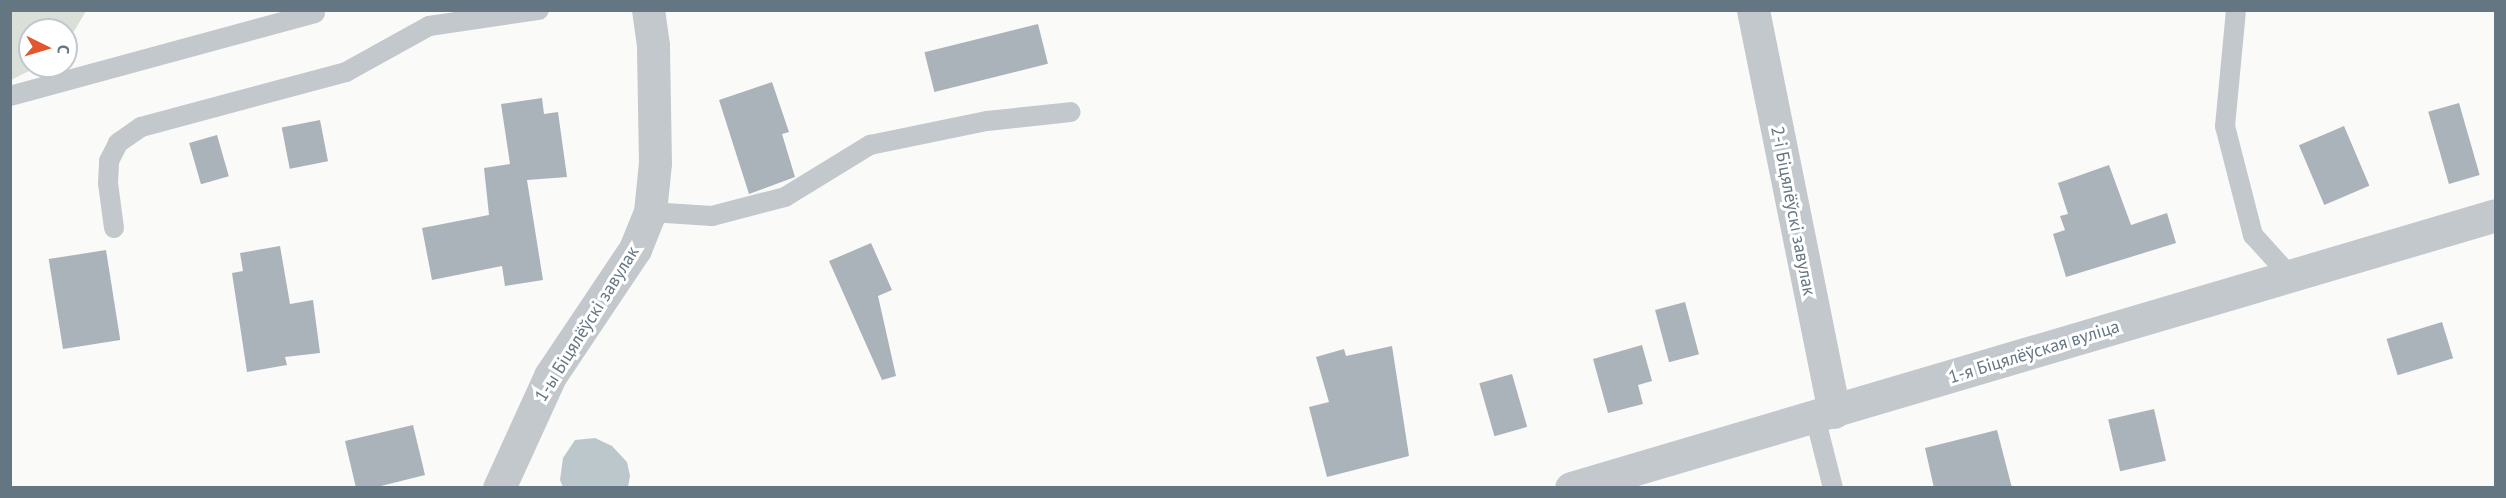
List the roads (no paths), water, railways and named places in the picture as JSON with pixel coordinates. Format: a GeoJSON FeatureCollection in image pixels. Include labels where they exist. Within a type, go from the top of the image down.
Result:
{"type":"FeatureCollection","features":[{"type":"Feature","properties":{"kind":"street","name":"1-ы Біцялёўскі завулак"},"geometry":{"type":"LineString","coordinates":[[499,488],[550,376],[635,249],[650,212],[655,163],[653,45],[648,10]]}},
{"type":"Feature","properties":{"kind":"street","name":"2-і Біцялёўскі завулак"},"geometry":{"type":"LineString","coordinates":[[1753,10],[1824,414]]}},
{"type":"Feature","properties":{"kind":"street","name":"1-я Біцялёўская вуліца"},"geometry":{"type":"LineString","coordinates":[[1571,488],[2496,215]]}},
{"type":"Feature","properties":{"kind":"lane"},"geometry":{"type":"LineString","coordinates":[[114,228],[108,183],[110,161],[118,143],[141,127],[346,72],[429,26],[538,10]]}},
{"type":"Feature","properties":{"kind":"lane"},"geometry":{"type":"LineString","coordinates":[[2236,10],[2224,126],[2253,235],[2290,276]]}},
{"type":"Feature","properties":{"kind":"lane"},"geometry":{"type":"LineString","coordinates":[[10,96],[315,13]]}},
{"type":"Feature","properties":{"kind":"lane"},"geometry":{"type":"LineString","coordinates":[[650,212],[712,216],[785,197],[870,145],[987,121],[1071,112]]}},
{"type":"Feature","properties":{"kind":"lane"},"geometry":{"type":"LineString","coordinates":[[1824,414],[1833,488]]}}]}
